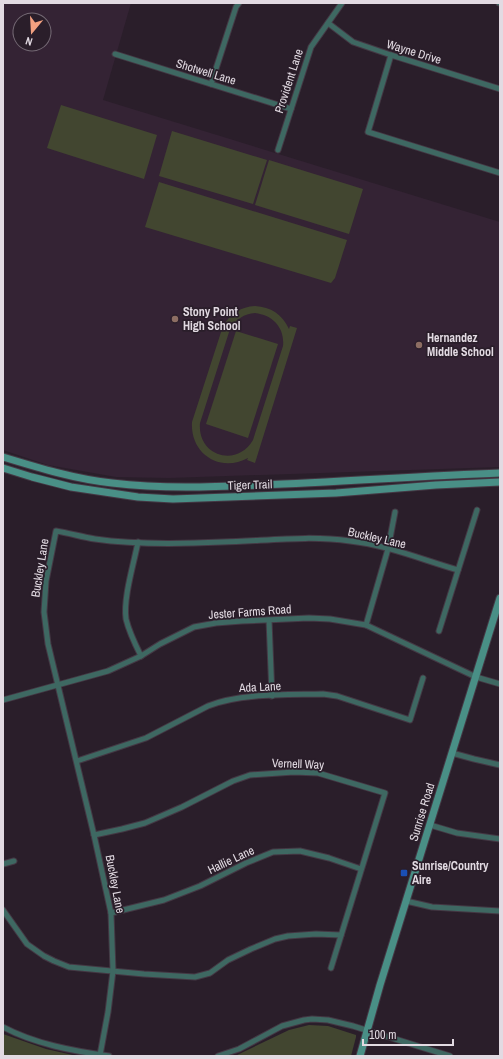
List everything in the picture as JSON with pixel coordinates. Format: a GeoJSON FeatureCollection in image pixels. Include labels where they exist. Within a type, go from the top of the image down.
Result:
{"type":"FeatureCollection","features":[{"type":"Feature","properties":{"kind":"street"},"geometry":{"type":"LineString","coordinates":[[211,84],[237,5],[231,3]]}},
{"type":"Feature","properties":{"kind":"street","name":"Provident Lane"},"geometry":{"type":"LineString","coordinates":[[278,150],[311,47],[342,3]]}},
{"type":"Feature","properties":{"kind":"street","name":"Wayne Drive"},"geometry":{"type":"LineString","coordinates":[[328,23],[354,42],[391,56],[500,89]]}},
{"type":"Feature","properties":{"kind":"street","name":"Shotwell Lane"},"geometry":{"type":"LineString","coordinates":[[115,54],[291,109]]}},
{"type":"Feature","properties":{"kind":"street"},"geometry":{"type":"LineString","coordinates":[[391,56],[368,132],[500,173]]}},
{"type":"Feature","properties":{"kind":"street","name":"Tiger Trail"},"geometry":{"type":"LineString","coordinates":[[3,458],[73,477],[111,483],[171,487],[311,483],[435,475],[500,473]]}},
{"type":"Feature","properties":{"kind":"street","name":"Tiger Trail"},"geometry":{"type":"LineString","coordinates":[[3,468],[71,487],[138,497],[173,499],[336,493],[436,485],[500,482]]}},
{"type":"Feature","properties":{"kind":"street"},"geometry":{"type":"LineString","coordinates":[[439,631],[477,510]]}},
{"type":"Feature","properties":{"kind":"street"},"geometry":{"type":"LineString","coordinates":[[366,625],[388,549],[395,512]]}},
{"type":"Feature","properties":{"kind":"street","name":"Buckley Lane"},"geometry":{"type":"LineString","coordinates":[[100,1055],[108,1012],[113,971],[111,913],[77,761],[48,644],[44,612],[46,581],[56,531],[95,539],[138,542],[221,542],[326,539],[351,541],[388,549],[458,570]]}},
{"type":"Feature","properties":{"kind":"street"},"geometry":{"type":"LineString","coordinates":[[138,542],[127,594],[126,617],[130,634],[140,656]]}},
{"type":"Feature","properties":{"kind":"street","name":"Sunrise Road"},"geometry":{"type":"LineString","coordinates":[[360,1056],[380,985],[500,598]]}},
{"type":"Feature","properties":{"kind":"street","name":"Jester Farms Road"},"geometry":{"type":"LineString","coordinates":[[3,700],[108,671],[140,656],[194,627],[229,622],[309,618],[330,619],[366,625],[476,677],[500,684]]}},
{"type":"Feature","properties":{"kind":"street"},"geometry":{"type":"LineString","coordinates":[[269,620],[272,696]]}},
{"type":"Feature","properties":{"kind":"street","name":"Ada Lane"},"geometry":{"type":"LineString","coordinates":[[77,761],[146,738],[218,702],[236,698],[323,694],[337,696],[410,720],[423,678]]}},
{"type":"Feature","properties":{"kind":"street"},"geometry":{"type":"LineString","coordinates":[[452,752],[479,761],[500,764]]}},
{"type":"Feature","properties":{"kind":"street","name":"Vernell Way"},"geometry":{"type":"LineString","coordinates":[[94,835],[122,830],[145,823],[182,807],[233,781],[250,775],[294,772],[318,773],[349,781],[385,793],[331,968]]}},
{"type":"Feature","properties":{"kind":"street"},"geometry":{"type":"LineString","coordinates":[[430,826],[457,833],[500,838]]}},
{"type":"Feature","properties":{"kind":"street","name":"Hallie Lane"},"geometry":{"type":"LineString","coordinates":[[111,913],[164,900],[200,886],[246,863],[273,852],[300,851],[329,858],[362,869]]}},
{"type":"Feature","properties":{"kind":"street"},"geometry":{"type":"LineString","coordinates":[[3,864],[14,861]]}},
{"type":"Feature","properties":{"kind":"street"},"geometry":{"type":"LineString","coordinates":[[406,901],[432,908],[500,911]]}},
{"type":"Feature","properties":{"kind":"street"},"geometry":{"type":"LineString","coordinates":[[3,910],[27,944],[44,956],[62,965],[144,974],[195,977],[210,973],[234,957],[256,946],[275,939],[288,936],[316,934],[341,935]]}},
{"type":"Feature","properties":{"kind":"street"},"geometry":{"type":"LineString","coordinates":[[218,1056],[239,1049],[282,1026],[304,1020],[328,1020],[367,1030],[450,1056]]}},
{"type":"Feature","properties":{"kind":"street"},"geometry":{"type":"LineString","coordinates":[[3,1027],[41,1042],[109,1056]]}},
{"type":"Feature","properties":{"kind":"shaded area","name":"Stony Point High School"},"geometry":{"type":"Polygon","coordinates":[[[3,3],[131,3],[103,100],[500,222],[500,467],[169,478],[116,477],[48,465],[3,450],[3,3]]]}},
{"type":"Feature","properties":{"kind":"green space"},"geometry":{"type":"Polygon","coordinates":[[[61,105],[157,135],[144,179],[47,148],[61,105]]]}},
{"type":"Feature","properties":{"kind":"green space"},"geometry":{"type":"Polygon","coordinates":[[[172,131],[267,160],[253,204],[159,176],[172,131]]]}},
{"type":"Feature","properties":{"kind":"green space"},"geometry":{"type":"Polygon","coordinates":[[[269,160],[363,189],[349,234],[255,205],[269,160]]]}},
{"type":"Feature","properties":{"kind":"green space"},"geometry":{"type":"Polygon","coordinates":[[[159,182],[347,240],[335,278],[331,283],[145,227],[159,182]]]}},
{"type":"Feature","properties":{"kind":"green space"},"geometry":{"type":"Polygon","coordinates":[[[255,306],[271,310],[283,319],[289,329],[290,326],[297,328],[255,463],[247,460],[248,458],[237,462],[217,462],[209,458],[201,451],[196,443],[192,422],[223,326],[233,314],[241,309],[255,306]],[[255,313],[244,316],[235,322],[230,329],[200,423],[201,434],[205,444],[211,450],[219,454],[228,456],[238,454],[246,449],[253,440],[283,346],[280,328],[267,316],[255,313]]]}},
{"type":"Feature","properties":{"kind":"green space"},"geometry":{"type":"Polygon","coordinates":[[[236,331],[278,344],[248,438],[206,424],[236,331]]]}},
{"type":"Feature","properties":{"kind":"green space"},"geometry":{"type":"Polygon","coordinates":[[[309,1025],[328,1026],[356,1035],[351,1056],[235,1056],[289,1030],[309,1025]]]}},
{"type":"Feature","properties":{"kind":"green space"},"geometry":{"type":"Polygon","coordinates":[[[3,1034],[46,1049],[77,1056],[3,1056],[3,1034]]]}},
{"type":"Feature","properties":{"kind":"place","name":"Stony Point High School"},"geometry":{"type":"Point","coordinates":[175,319]}},
{"type":"Feature","properties":{"kind":"place","name":"Hernandez Middle School"},"geometry":{"type":"Point","coordinates":[419,345]}},
{"type":"Feature","properties":{"kind":"place","name":"Sunrise/Country Aire"},"geometry":{"type":"Point","coordinates":[404,873]}}]}
